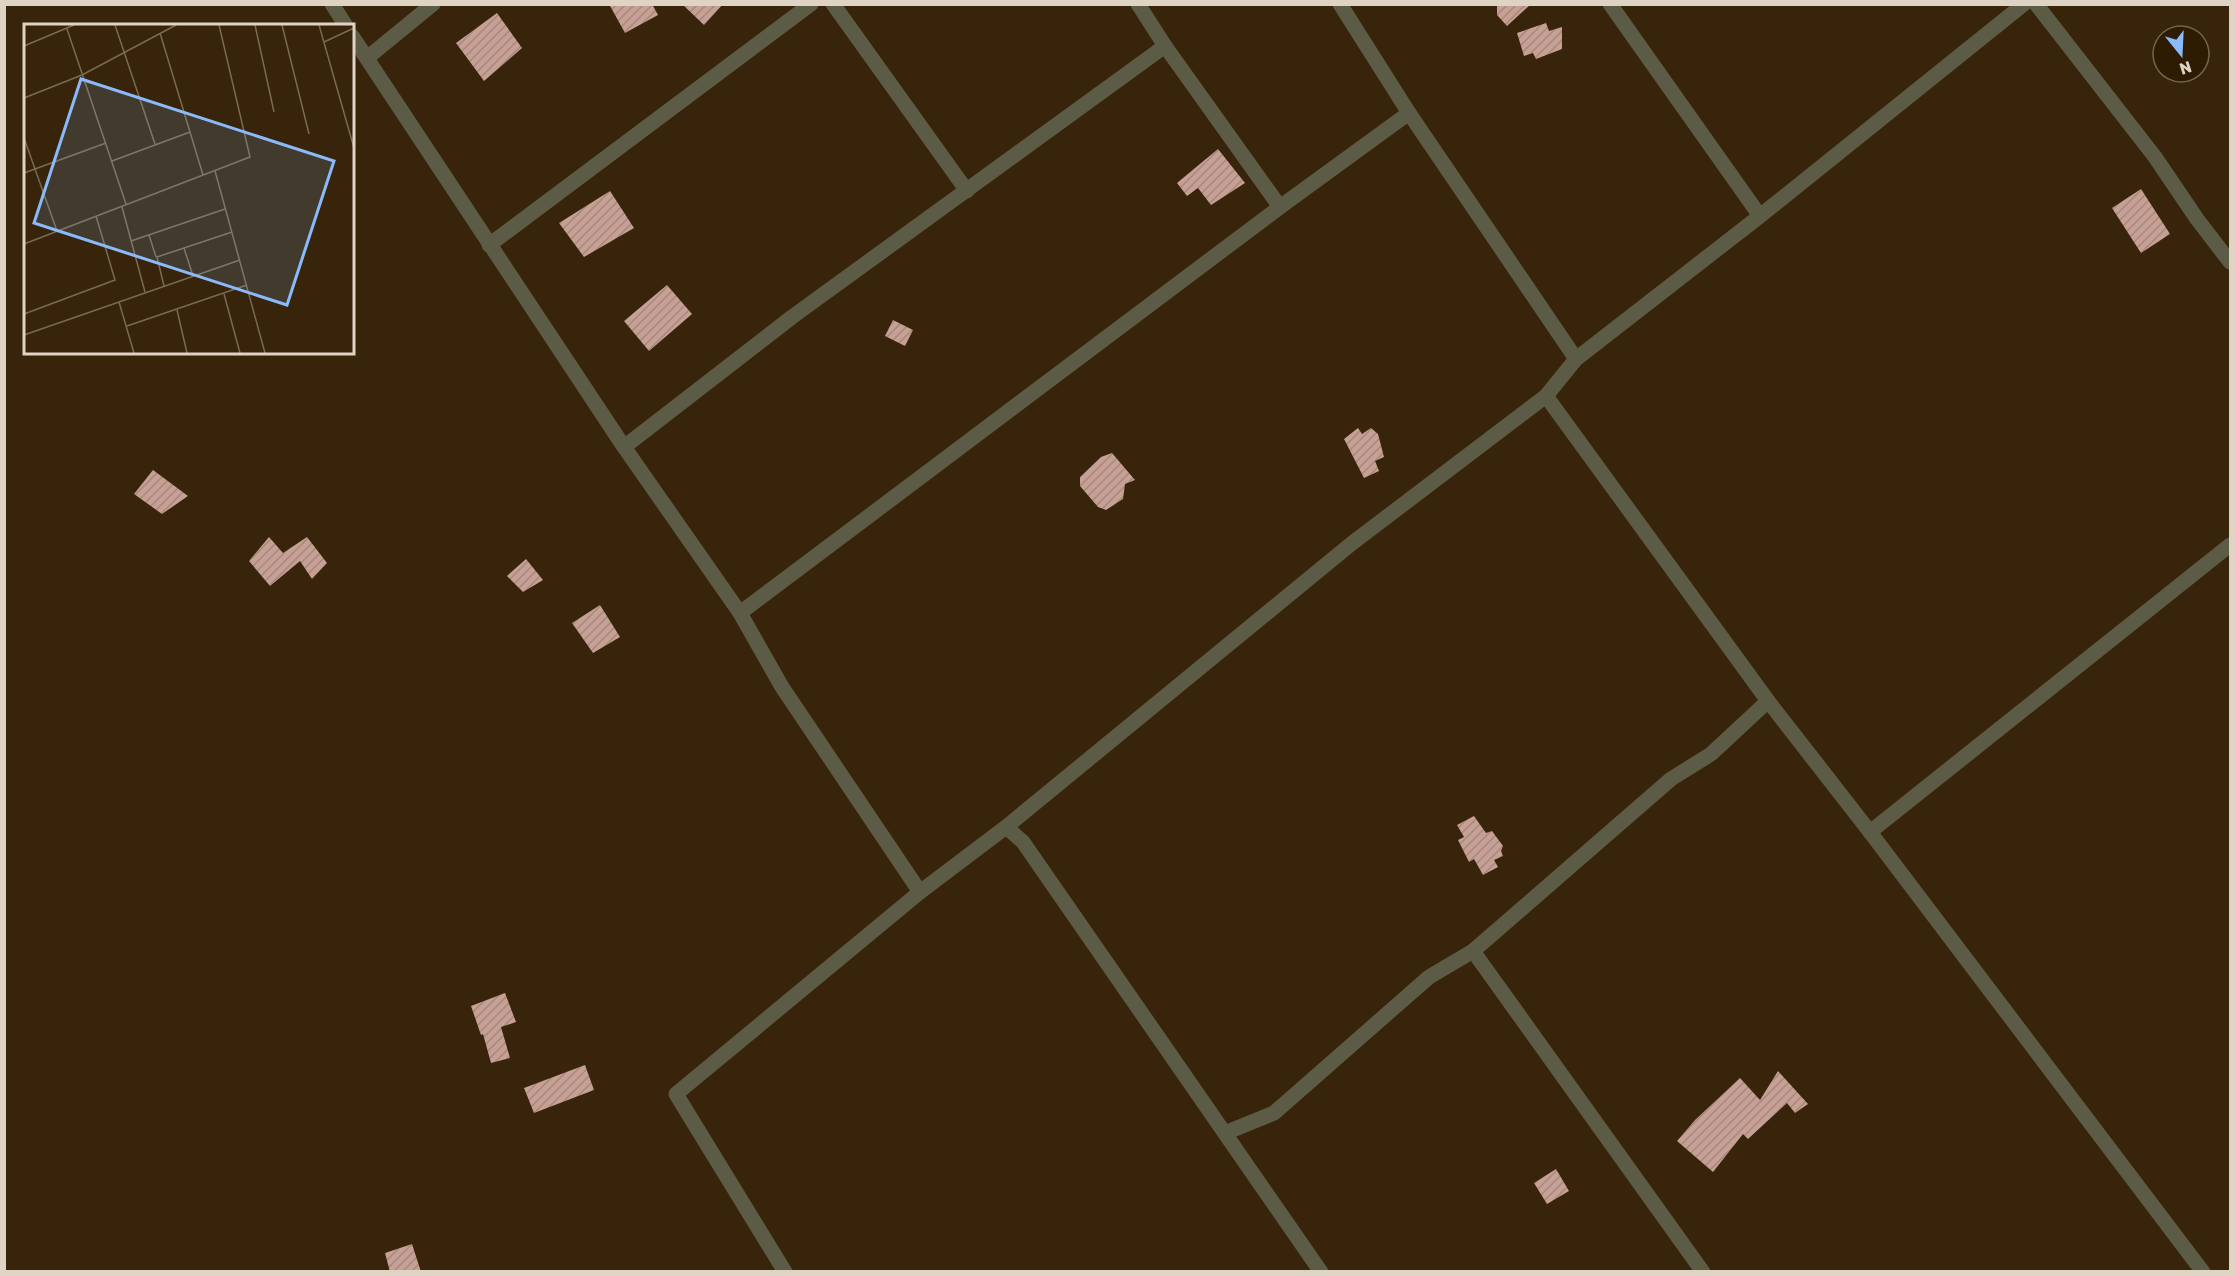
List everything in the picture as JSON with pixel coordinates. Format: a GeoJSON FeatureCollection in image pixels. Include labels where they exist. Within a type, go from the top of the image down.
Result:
{"type":"FeatureCollection","features":[{"type":"Feature","properties":{"kind":"street"},"geometry":{"type":"LineString","coordinates":[[332,4],[345,24]]}},
{"type":"Feature","properties":{"kind":"street"},"geometry":{"type":"LineString","coordinates":[[367,58],[433,4]]}},
{"type":"Feature","properties":{"kind":"street"},"geometry":{"type":"LineString","coordinates":[[489,245],[811,4]]}},
{"type":"Feature","properties":{"kind":"street"},"geometry":{"type":"LineString","coordinates":[[833,4],[967,191]]}},
{"type":"Feature","properties":{"kind":"street"},"geometry":{"type":"LineString","coordinates":[[1138,4],[1165,46],[1280,207]]}},
{"type":"Feature","properties":{"kind":"street"},"geometry":{"type":"LineString","coordinates":[[1340,4],[1409,113],[1576,359]]}},
{"type":"Feature","properties":{"kind":"street"},"geometry":{"type":"LineString","coordinates":[[1610,4],[1760,216]]}},
{"type":"Feature","properties":{"kind":"street"},"geometry":{"type":"LineString","coordinates":[[785,1272],[676,1094],[920,892],[1006,827],[1351,544],[1546,396],[1576,359],[1760,216],[2024,4]]}},
{"type":"Feature","properties":{"kind":"street"},"geometry":{"type":"LineString","coordinates":[[2036,4],[2155,157],[2197,219],[2230,262]]}},
{"type":"Feature","properties":{"kind":"street"},"geometry":{"type":"LineString","coordinates":[[354,39],[624,447],[740,613],[782,687],[920,892]]}},
{"type":"Feature","properties":{"kind":"street"},"geometry":{"type":"LineString","coordinates":[[624,447],[792,317],[1165,46]]}},
{"type":"Feature","properties":{"kind":"street"},"geometry":{"type":"LineString","coordinates":[[740,613],[1280,207],[1409,113]]}},
{"type":"Feature","properties":{"kind":"street"},"geometry":{"type":"LineString","coordinates":[[1546,396],[1768,701],[2203,1272]]}},
{"type":"Feature","properties":{"kind":"street"},"geometry":{"type":"LineString","coordinates":[[1870,832],[2230,545]]}},
{"type":"Feature","properties":{"kind":"street"},"geometry":{"type":"LineString","coordinates":[[1225,1133],[1274,1113],[1429,977],[1473,951],[1671,779],[1711,754],[1768,701]]}},
{"type":"Feature","properties":{"kind":"street"},"geometry":{"type":"LineString","coordinates":[[1006,827],[1023,842],[1321,1272]]}},
{"type":"Feature","properties":{"kind":"street"},"geometry":{"type":"LineString","coordinates":[[1473,951],[1703,1272]]}},
{"type":"Feature","properties":{"kind":"building"},"geometry":{"type":"Polygon","coordinates":[[[609,4],[652,4],[658,15],[625,33],[609,4]]]}},
{"type":"Feature","properties":{"kind":"building"},"geometry":{"type":"Polygon","coordinates":[[[682,4],[723,4],[704,25],[682,4]]]}},
{"type":"Feature","properties":{"kind":"building"},"geometry":{"type":"Polygon","coordinates":[[[1497,4],[1531,4],[1507,26],[1497,15],[1497,4]]]}},
{"type":"Feature","properties":{"kind":"building"},"geometry":{"type":"Polygon","coordinates":[[[497,13],[522,48],[484,81],[456,43],[497,13]]]}},
{"type":"Feature","properties":{"kind":"building"},"geometry":{"type":"Polygon","coordinates":[[[1546,23],[1549,31],[1562,27],[1562,49],[1536,59],[1533,53],[1524,56],[1517,33],[1546,23]]]}},
{"type":"Feature","properties":{"kind":"building"},"geometry":{"type":"Polygon","coordinates":[[[1218,149],[1245,183],[1211,205],[1198,188],[1187,196],[1177,183],[1218,149]]]}},
{"type":"Feature","properties":{"kind":"building"},"geometry":{"type":"Polygon","coordinates":[[[2141,189],[2170,234],[2141,253],[2112,208],[2141,189]]]}},
{"type":"Feature","properties":{"kind":"building"},"geometry":{"type":"Polygon","coordinates":[[[610,191],[634,228],[584,257],[559,223],[610,191]]]}},
{"type":"Feature","properties":{"kind":"building"},"geometry":{"type":"Polygon","coordinates":[[[667,285],[692,314],[649,351],[624,321],[667,285]]]}},
{"type":"Feature","properties":{"kind":"building"},"geometry":{"type":"Polygon","coordinates":[[[893,320],[913,330],[905,346],[885,336],[893,320]]]}},
{"type":"Feature","properties":{"kind":"building"},"geometry":{"type":"Polygon","coordinates":[[[1358,428],[1362,434],[1371,428],[1378,434],[1384,457],[1375,461],[1379,471],[1364,478],[1344,439],[1358,428]]]}},
{"type":"Feature","properties":{"kind":"building"},"geometry":{"type":"Polygon","coordinates":[[[1112,453],[1135,480],[1125,484],[1123,499],[1106,510],[1098,507],[1080,486],[1080,477],[1101,457],[1112,453]]]}},
{"type":"Feature","properties":{"kind":"building"},"geometry":{"type":"Polygon","coordinates":[[[153,470],[188,496],[162,514],[134,494],[153,470]]]}},
{"type":"Feature","properties":{"kind":"building"},"geometry":{"type":"Polygon","coordinates":[[[269,537],[283,553],[307,537],[327,563],[312,579],[300,561],[270,586],[249,561],[269,537]]]}},
{"type":"Feature","properties":{"kind":"building"},"geometry":{"type":"Polygon","coordinates":[[[526,559],[543,580],[523,592],[507,576],[526,559]]]}},
{"type":"Feature","properties":{"kind":"building"},"geometry":{"type":"Polygon","coordinates":[[[600,605],[620,637],[593,653],[572,623],[600,605]]]}},
{"type":"Feature","properties":{"kind":"building"},"geometry":{"type":"Polygon","coordinates":[[[1474,816],[1486,833],[1492,831],[1503,846],[1501,851],[1503,856],[1494,860],[1498,867],[1483,875],[1474,859],[1469,862],[1458,840],[1464,837],[1457,825],[1474,816]]]}},
{"type":"Feature","properties":{"kind":"building"},"geometry":{"type":"Polygon","coordinates":[[[505,993],[516,1022],[501,1027],[510,1058],[491,1063],[483,1034],[481,1035],[471,1006],[505,993]]]}},
{"type":"Feature","properties":{"kind":"building"},"geometry":{"type":"Polygon","coordinates":[[[585,1065],[594,1090],[534,1113],[524,1088],[585,1065]]]}},
{"type":"Feature","properties":{"kind":"building"},"geometry":{"type":"Polygon","coordinates":[[[1778,1071],[1808,1104],[1795,1113],[1787,1103],[1748,1139],[1743,1134],[1713,1172],[1677,1141],[1695,1120],[1740,1078],[1760,1100],[1778,1071]]]}},
{"type":"Feature","properties":{"kind":"building"},"geometry":{"type":"Polygon","coordinates":[[[1556,1169],[1569,1191],[1547,1204],[1534,1183],[1556,1169]]]}},
{"type":"Feature","properties":{"kind":"building"},"geometry":{"type":"Polygon","coordinates":[[[412,1244],[421,1272],[390,1272],[385,1253],[412,1244]]]}}]}
